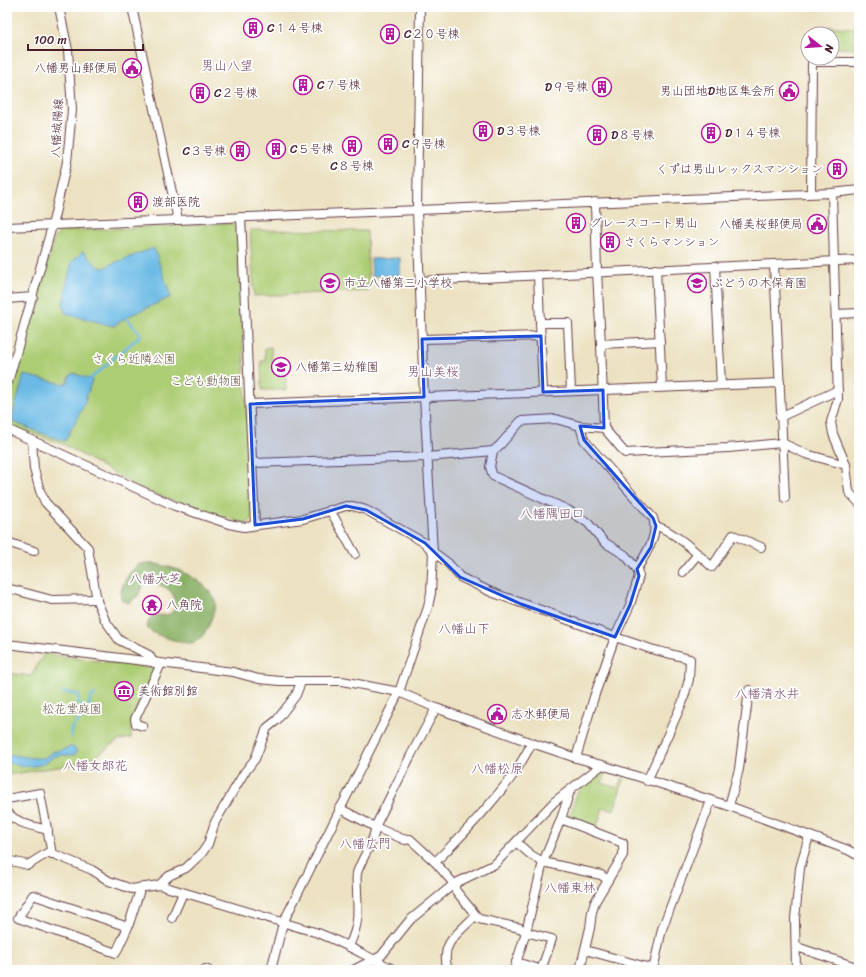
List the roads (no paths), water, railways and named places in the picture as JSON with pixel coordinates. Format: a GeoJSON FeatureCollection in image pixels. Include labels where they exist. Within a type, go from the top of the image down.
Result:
{"type":"FeatureCollection","features":[{"type":"Feature","properties":{"kind":"street","name":"八幡城陽線"},"geometry":{"type":"LineString","coordinates":[[7,386],[33,297],[67,162],[72,110],[68,50],[59,7]]}},
{"type":"Feature","properties":{"kind":"street"},"geometry":{"type":"LineString","coordinates":[[132,7],[178,220]]}},
{"type":"Feature","properties":{"kind":"street"},"geometry":{"type":"LineString","coordinates":[[271,970],[283,923],[339,808],[399,692],[428,607],[431,593],[433,552],[424,396],[417,210],[420,7]]}},
{"type":"Feature","properties":{"kind":"street"},"geometry":{"type":"LineString","coordinates":[[811,193],[812,63],[859,62]]}},
{"type":"Feature","properties":{"kind":"street"},"geometry":{"type":"LineString","coordinates":[[7,227],[832,193],[859,190]]}},
{"type":"Feature","properties":{"kind":"street"},"geometry":{"type":"LineString","coordinates":[[832,193],[838,400],[831,422],[833,434],[846,465],[849,492],[859,503]]}},
{"type":"Feature","properties":{"kind":"street"},"geometry":{"type":"LineString","coordinates":[[595,202],[604,428],[625,453],[782,444],[806,454],[846,465]]}},
{"type":"Feature","properties":{"kind":"street"},"geometry":{"type":"LineString","coordinates":[[241,217],[255,525]]}},
{"type":"Feature","properties":{"kind":"street"},"geometry":{"type":"LineString","coordinates":[[420,280],[859,260]]}},
{"type":"Feature","properties":{"kind":"street"},"geometry":{"type":"LineString","coordinates":[[774,264],[785,498]]}},
{"type":"Feature","properties":{"kind":"street"},"geometry":{"type":"LineString","coordinates":[[716,266],[722,385]]}},
{"type":"Feature","properties":{"kind":"street"},"geometry":{"type":"LineString","coordinates":[[656,269],[662,387]]}},
{"type":"Feature","properties":{"kind":"street"},"geometry":{"type":"LineString","coordinates":[[538,275],[543,392]]}},
{"type":"Feature","properties":{"kind":"street"},"geometry":{"type":"LineString","coordinates":[[7,299],[33,297]]}},
{"type":"Feature","properties":{"kind":"street"},"geometry":{"type":"LineString","coordinates":[[836,314],[859,313]]}},
{"type":"Feature","properties":{"kind":"street"},"geometry":{"type":"LineString","coordinates":[[540,323],[568,323],[571,391]]}},
{"type":"Feature","properties":{"kind":"street"},"geometry":{"type":"LineString","coordinates":[[422,339],[541,336]]}},
{"type":"Feature","properties":{"kind":"street"},"geometry":{"type":"LineString","coordinates":[[601,344],[660,341]]}},
{"type":"Feature","properties":{"kind":"street"},"geometry":{"type":"LineString","coordinates":[[250,404],[780,383]]}},
{"type":"Feature","properties":{"kind":"street"},"geometry":{"type":"LineString","coordinates":[[780,417],[838,390]]}},
{"type":"Feature","properties":{"kind":"street"},"geometry":{"type":"LineString","coordinates":[[253,463],[427,457],[493,451],[521,421],[556,419],[580,426],[604,428]]}},
{"type":"Feature","properties":{"kind":"street"},"geometry":{"type":"LineString","coordinates":[[580,426],[584,440],[653,518],[656,526],[651,547],[637,569]]}},
{"type":"Feature","properties":{"kind":"street"},"geometry":{"type":"LineString","coordinates":[[7,429],[175,506],[229,524],[244,527],[303,518],[346,506],[353,506],[366,510],[425,543],[433,552],[448,563],[460,577],[491,592],[615,637],[651,649],[690,659],[689,679],[683,701],[647,781]]}},
{"type":"Feature","properties":{"kind":"street"},"geometry":{"type":"LineString","coordinates":[[32,440],[34,469],[40,491],[45,502],[88,548],[96,599],[105,620],[119,640],[148,655],[158,663]]}},
{"type":"Feature","properties":{"kind":"street"},"geometry":{"type":"LineString","coordinates":[[493,451],[490,467],[493,476],[568,510],[588,523],[604,542],[625,555],[637,569],[639,576],[630,606],[615,637],[594,697],[576,758]]}},
{"type":"Feature","properties":{"kind":"street"},"geometry":{"type":"LineString","coordinates":[[330,510],[355,554]]}},
{"type":"Feature","properties":{"kind":"street"},"geometry":{"type":"LineString","coordinates":[[656,526],[664,528],[698,554],[712,567],[733,535],[761,547]]}},
{"type":"Feature","properties":{"kind":"street"},"geometry":{"type":"LineString","coordinates":[[7,542],[34,551]]}},
{"type":"Feature","properties":{"kind":"street"},"geometry":{"type":"LineString","coordinates":[[683,572],[698,554]]}},
{"type":"Feature","properties":{"kind":"street"},"geometry":{"type":"LineString","coordinates":[[7,588],[52,600],[96,599]]}},
{"type":"Feature","properties":{"kind":"street"},"geometry":{"type":"LineString","coordinates":[[7,644],[233,672],[259,679],[301,682],[342,681],[399,692],[436,708],[532,743],[729,806],[848,850],[859,856]]}},
{"type":"Feature","properties":{"kind":"street"},"geometry":{"type":"LineString","coordinates":[[143,726],[136,724],[135,719],[158,663]]}},
{"type":"Feature","properties":{"kind":"street"},"geometry":{"type":"LineString","coordinates":[[159,885],[169,876],[186,868],[202,853],[208,844],[215,822],[244,773],[255,760],[267,728],[277,720],[296,695],[301,682]]}},
{"type":"Feature","properties":{"kind":"street"},"geometry":{"type":"LineString","coordinates":[[729,806],[739,769],[749,690]]}},
{"type":"Feature","properties":{"kind":"street"},"geometry":{"type":"LineString","coordinates":[[350,946],[358,921],[357,874],[365,852],[375,833],[375,827],[436,708]]}},
{"type":"Feature","properties":{"kind":"street"},"geometry":{"type":"LineString","coordinates":[[435,862],[455,843],[493,800],[513,774],[532,743]]}},
{"type":"Feature","properties":{"kind":"street"},"geometry":{"type":"LineString","coordinates":[[353,970],[382,956],[410,920],[454,884],[495,864],[554,802],[602,765]]}},
{"type":"Feature","properties":{"kind":"street"},"geometry":{"type":"LineString","coordinates":[[538,970],[536,968],[515,966],[526,932],[543,862],[561,819],[570,790]]}},
{"type":"Feature","properties":{"kind":"street"},"geometry":{"type":"LineString","coordinates":[[7,799],[40,793],[52,854]]}},
{"type":"Feature","properties":{"kind":"street"},"geometry":{"type":"LineString","coordinates":[[585,950],[653,969],[662,929],[712,801]]}},
{"type":"Feature","properties":{"kind":"street"},"geometry":{"type":"LineString","coordinates":[[339,808],[375,827],[405,840],[410,839],[435,862],[454,884],[456,891],[478,919],[520,928],[526,932],[552,940],[541,970]]}},
{"type":"Feature","properties":{"kind":"street"},"geometry":{"type":"LineString","coordinates":[[7,813],[15,820],[48,830]]}},
{"type":"Feature","properties":{"kind":"street"},"geometry":{"type":"LineString","coordinates":[[561,819],[623,843],[623,855],[595,902],[580,970]]}},
{"type":"Feature","properties":{"kind":"street"},"geometry":{"type":"LineString","coordinates":[[796,970],[797,947],[795,919],[800,868],[809,836]]}},
{"type":"Feature","properties":{"kind":"street"},"geometry":{"type":"LineString","coordinates":[[516,842],[531,855],[543,862],[601,875],[608,880]]}},
{"type":"Feature","properties":{"kind":"street"},"geometry":{"type":"LineString","coordinates":[[7,860],[28,865],[49,852],[92,870],[108,881],[132,889],[159,885],[318,933],[350,946],[395,970]]}},
{"type":"Feature","properties":{"kind":"street"},"geometry":{"type":"LineString","coordinates":[[128,927],[33,895],[18,918],[116,953],[128,927],[141,887]]}},
{"type":"Feature","properties":{"kind":"street"},"geometry":{"type":"LineString","coordinates":[[172,918],[183,892]]}},
{"type":"Feature","properties":{"kind":"street"},"geometry":{"type":"LineString","coordinates":[[448,970],[445,960],[445,949],[475,916]]}},
{"type":"Feature","properties":{"kind":"street"},"geometry":{"type":"LineString","coordinates":[[797,947],[859,968]]}},
{"type":"Feature","properties":{"kind":"water"},"geometry":{"type":"Polygon","coordinates":[[[154,248],[171,297],[129,316],[113,326],[67,314],[64,310],[63,304],[72,262],[83,251],[98,267],[104,268],[154,248]]]}},
{"type":"Feature","properties":{"kind":"water"},"geometry":{"type":"Polygon","coordinates":[[[400,258],[400,275],[372,276],[371,259],[400,258]]]}},
{"type":"Feature","properties":{"kind":"water"},"geometry":{"type":"Polygon","coordinates":[[[73,373],[92,380],[83,407],[65,441],[11,421],[24,375],[64,384],[68,382],[69,377],[73,373]]]}},
{"type":"Feature","properties":{"kind":"water"},"geometry":{"type":"Polygon","coordinates":[[[70,747],[77,750],[75,755],[55,756],[36,766],[16,765],[7,762],[7,754],[44,758],[54,751],[59,751],[70,747]]]}},
{"type":"Feature","properties":{"kind":"waterway"},"geometry":{"type":"LineString","coordinates":[[90,379],[141,335],[126,317]]}},
{"type":"Feature","properties":{"kind":"waterway"},"geometry":{"type":"LineString","coordinates":[[63,692],[79,695],[78,703],[82,705],[84,710],[83,716],[75,723],[71,730],[71,737]]}},
{"type":"Feature","properties":{"kind":"waterway"},"geometry":{"type":"LineString","coordinates":[[93,712],[90,707],[90,700],[95,694]]}},
{"type":"Feature","properties":{"kind":"place","name":"C１４号棟"},"geometry":{"type":"Point","coordinates":[253,28]}},
{"type":"Feature","properties":{"kind":"place","name":"C２０号棟"},"geometry":{"type":"Point","coordinates":[390,34]}},
{"type":"Feature","properties":{"kind":"place","name":"八幡男山郵便局"},"geometry":{"type":"Point","coordinates":[132,68]}},
{"type":"Feature","properties":{"kind":"place","name":"C７号棟"},"geometry":{"type":"Point","coordinates":[303,85]}},
{"type":"Feature","properties":{"kind":"place","name":"D９号棟"},"geometry":{"type":"Point","coordinates":[602,87]}},
{"type":"Feature","properties":{"kind":"place","name":"男山団地D地区集会所"},"geometry":{"type":"Point","coordinates":[789,91]}},
{"type":"Feature","properties":{"kind":"place","name":"C２号棟"},"geometry":{"type":"Point","coordinates":[200,93]}},
{"type":"Feature","properties":{"kind":"place","name":"D３号棟"},"geometry":{"type":"Point","coordinates":[483,131]}},
{"type":"Feature","properties":{"kind":"place","name":"D１４号棟"},"geometry":{"type":"Point","coordinates":[711,133]}},
{"type":"Feature","properties":{"kind":"place","name":"D８号棟"},"geometry":{"type":"Point","coordinates":[597,135]}},
{"type":"Feature","properties":{"kind":"place","name":"C９号棟"},"geometry":{"type":"Point","coordinates":[388,144]}},
{"type":"Feature","properties":{"kind":"place","name":"C８号棟"},"geometry":{"type":"Point","coordinates":[352,146]}},
{"type":"Feature","properties":{"kind":"place","name":"C５号棟"},"geometry":{"type":"Point","coordinates":[276,149]}},
{"type":"Feature","properties":{"kind":"place","name":"C３号棟"},"geometry":{"type":"Point","coordinates":[240,151]}},
{"type":"Feature","properties":{"kind":"place","name":"くずは男山レックスマンション"},"geometry":{"type":"Point","coordinates":[837,169]}},
{"type":"Feature","properties":{"kind":"place","name":"渡部医院"},"geometry":{"type":"Point","coordinates":[138,202]}},
{"type":"Feature","properties":{"kind":"place","name":"グレースコート男山"},"geometry":{"type":"Point","coordinates":[576,223]}},
{"type":"Feature","properties":{"kind":"place","name":"八幡美桜郵便局"},"geometry":{"type":"Point","coordinates":[817,224]}},
{"type":"Feature","properties":{"kind":"place","name":"さくらマンション"},"geometry":{"type":"Point","coordinates":[610,242]}},
{"type":"Feature","properties":{"kind":"place","name":"市立八幡第三小学校"},"geometry":{"type":"Point","coordinates":[330,283]}},
{"type":"Feature","properties":{"kind":"place","name":"ぶどうの木保育園"},"geometry":{"type":"Point","coordinates":[697,283]}},
{"type":"Feature","properties":{"kind":"place","name":"八幡第三幼稚園"},"geometry":{"type":"Point","coordinates":[281,367]}},
{"type":"Feature","properties":{"kind":"place","name":"八角院"},"geometry":{"type":"Point","coordinates":[152,605]}},
{"type":"Feature","properties":{"kind":"place","name":"美術館別館"},"geometry":{"type":"Point","coordinates":[124,691]}},
{"type":"Feature","properties":{"kind":"place","name":"志水郵便局"},"geometry":{"type":"Point","coordinates":[497,714]}},
{"type":"Feature","properties":{"kind":"district","name":"男山八望"},"geometry":{"type":"Point","coordinates":[227,65]}},
{"type":"Feature","properties":{"kind":"district","name":"男山美桜"},"geometry":{"type":"Point","coordinates":[433,371]}},
{"type":"Feature","properties":{"kind":"district","name":"八幡隅田口"},"geometry":{"type":"Point","coordinates":[552,513]}},
{"type":"Feature","properties":{"kind":"district","name":"八幡大芝"},"geometry":{"type":"Point","coordinates":[155,578]}},
{"type":"Feature","properties":{"kind":"district","name":"八幡山下"},"geometry":{"type":"Point","coordinates":[464,628]}},
{"type":"Feature","properties":{"kind":"district","name":"八幡清水井"},"geometry":{"type":"Point","coordinates":[767,693]}},
{"type":"Feature","properties":{"kind":"district","name":"八幡女郎花"},"geometry":{"type":"Point","coordinates":[95,765]}},
{"type":"Feature","properties":{"kind":"district","name":"八幡松原"},"geometry":{"type":"Point","coordinates":[497,768]}},
{"type":"Feature","properties":{"kind":"district","name":"八幡広門"},"geometry":{"type":"Point","coordinates":[365,843]}},
{"type":"Feature","properties":{"kind":"district","name":"八幡東林"},"geometry":{"type":"Point","coordinates":[570,887]}},
{"type":"Feature","properties":{"kind":"park label","name":"さくら近隣公園"},"geometry":{"type":"Point","coordinates":[134,359]}},
{"type":"Feature","properties":{"kind":"park label","name":"こども動物園"},"geometry":{"type":"Point","coordinates":[206,381]}},
{"type":"Feature","properties":{"kind":"park label","name":"松花堂庭園"},"geometry":{"type":"Point","coordinates":[72,709]}}]}
